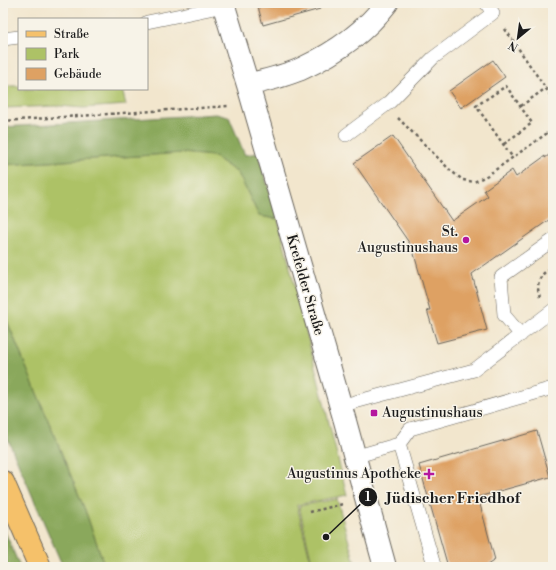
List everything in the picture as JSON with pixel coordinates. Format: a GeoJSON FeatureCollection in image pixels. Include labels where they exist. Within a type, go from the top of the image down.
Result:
{"type":"FeatureCollection","features":[{"type":"Feature","properties":{"kind":"main road"},"geometry":{"type":"LineString","coordinates":[[3,482],[40,567]]}},
{"type":"Feature","properties":{"kind":"street"},"geometry":{"type":"LineString","coordinates":[[251,95],[342,47],[378,15],[387,3]]}},
{"type":"Feature","properties":{"kind":"street","name":"Krefelder Straße"},"geometry":{"type":"LineString","coordinates":[[223,4],[251,95],[385,567]]}},
{"type":"Feature","properties":{"kind":"lane"},"geometry":{"type":"LineString","coordinates":[[148,22],[223,4]]}},
{"type":"Feature","properties":{"kind":"lane"},"geometry":{"type":"LineString","coordinates":[[346,135],[385,105],[433,58],[490,8]]}},
{"type":"Feature","properties":{"kind":"lane"},"geometry":{"type":"LineString","coordinates":[[3,38],[18,37]]}},
{"type":"Feature","properties":{"kind":"lane"},"geometry":{"type":"LineString","coordinates":[[521,335],[504,315],[501,277],[553,240]]}},
{"type":"Feature","properties":{"kind":"lane"},"geometry":{"type":"LineString","coordinates":[[340,406],[474,370],[552,311]]}},
{"type":"Feature","properties":{"kind":"lane"},"geometry":{"type":"LineString","coordinates":[[354,457],[400,444],[410,429],[553,388]]}},
{"type":"Feature","properties":{"kind":"lane"},"geometry":{"type":"LineString","coordinates":[[400,444],[434,565],[433,567]]}},
{"type":"Feature","properties":{"kind":"path"},"geometry":{"type":"LineString","coordinates":[[490,8],[553,99]]}},
{"type":"Feature","properties":{"kind":"path"},"geometry":{"type":"LineString","coordinates":[[504,144],[532,123],[506,86],[476,106],[513,158]]}},
{"type":"Feature","properties":{"kind":"path"},"geometry":{"type":"LineString","coordinates":[[520,106],[546,88]]}},
{"type":"Feature","properties":{"kind":"path"},"geometry":{"type":"LineString","coordinates":[[3,121],[251,95]]}},
{"type":"Feature","properties":{"kind":"path"},"geometry":{"type":"LineString","coordinates":[[385,105],[451,171],[463,180],[474,182],[488,175],[553,129]]}},
{"type":"Feature","properties":{"kind":"path"},"geometry":{"type":"LineString","coordinates":[[552,311],[539,294],[538,286],[540,277],[546,270],[553,268]]}},
{"type":"Feature","properties":{"kind":"path"},"geometry":{"type":"LineString","coordinates":[[310,512],[365,497]]}},
{"type":"Feature","properties":{"kind":"green space"},"geometry":{"type":"Polygon","coordinates":[[[3,86],[18,86],[18,90],[122,90],[126,105],[83,108],[59,106],[3,108],[3,86]]]}},
{"type":"Feature","properties":{"kind":"green space"},"geometry":{"type":"Polygon","coordinates":[[[216,114],[229,117],[245,155],[258,153],[278,219],[259,216],[238,173],[213,156],[182,153],[3,165],[3,127],[216,114]]]}},
{"type":"Feature","properties":{"kind":"green space"},"geometry":{"type":"Polygon","coordinates":[[[182,153],[213,156],[238,173],[259,216],[278,219],[347,495],[297,505],[312,567],[105,567],[85,510],[3,311],[3,165],[182,153]]]}},
{"type":"Feature","properties":{"kind":"green space"},"geometry":{"type":"Polygon","coordinates":[[[3,311],[85,510],[105,567],[63,567],[3,428],[3,311]]]}},
{"type":"Feature","properties":{"kind":"green space"},"geometry":{"type":"Polygon","coordinates":[[[337,499],[356,567],[313,567],[299,506],[337,499]]]}},
{"type":"Feature","properties":{"kind":"green space"},"geometry":{"type":"Polygon","coordinates":[[[3,527],[20,567],[3,567],[3,527]]]}},
{"type":"Feature","properties":{"kind":"building"},"geometry":{"type":"Polygon","coordinates":[[[257,3],[319,3],[320,9],[263,25],[257,3]]]}},
{"type":"Feature","properties":{"kind":"building"},"geometry":{"type":"Polygon","coordinates":[[[493,60],[505,77],[461,108],[449,91],[493,60]]]}},
{"type":"Feature","properties":{"kind":"building","name":"St. Augustinushaus"},"geometry":{"type":"Polygon","coordinates":[[[393,136],[452,221],[488,196],[484,190],[512,170],[516,177],[553,152],[553,217],[472,274],[487,330],[437,343],[427,310],[430,310],[412,247],[354,163],[393,136]]]}},
{"type":"Feature","properties":{"kind":"building"},"geometry":{"type":"Polygon","coordinates":[[[537,431],[550,477],[478,497],[495,560],[484,567],[448,567],[419,465],[537,431]]]}},
{"type":"Feature","properties":{"kind":"place","name":"St. Augustinushaus"},"geometry":{"type":"Point","coordinates":[466,240]}},
{"type":"Feature","properties":{"kind":"place","name":"Augustinushaus"},"geometry":{"type":"Point","coordinates":[374,413]}},
{"type":"Feature","properties":{"kind":"place","name":"Augustinus Apotheke"},"geometry":{"type":"Point","coordinates":[429,474]}},
{"type":"Feature","properties":{"kind":"place","name":"Jüdischer Friedhof"},"geometry":{"type":"Point","coordinates":[326,537]}}]}
